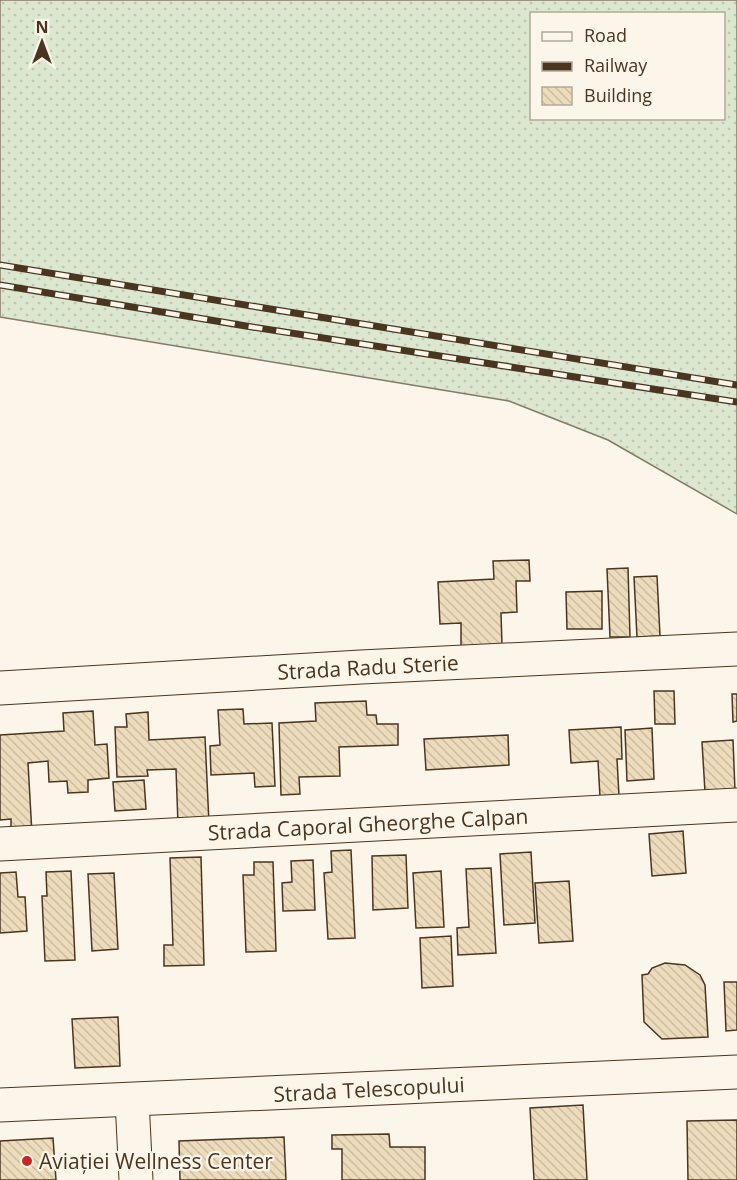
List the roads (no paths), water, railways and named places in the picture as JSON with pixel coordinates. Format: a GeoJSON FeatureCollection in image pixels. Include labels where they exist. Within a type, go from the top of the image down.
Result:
{"type":"FeatureCollection","features":[{"type":"Feature","properties":{"kind":"street","name":"Strada Radu Sterie"},"geometry":{"type":"LineString","coordinates":[[0,688],[350,667],[737,649]]}},
{"type":"Feature","properties":{"kind":"street","name":"Strada Caporal Gheorghe Calpan"},"geometry":{"type":"LineString","coordinates":[[0,844],[737,805]]}},
{"type":"Feature","properties":{"kind":"street","name":"Strada Telescopului"},"geometry":{"type":"LineString","coordinates":[[0,1105],[737,1072]]}},
{"type":"Feature","properties":{"kind":"street"},"geometry":{"type":"LineString","coordinates":[[132,1100],[136,1180]]}},
{"type":"Feature","properties":{"kind":"railway"},"geometry":{"type":"LineString","coordinates":[[0,265],[737,385]]}},
{"type":"Feature","properties":{"kind":"railway"},"geometry":{"type":"LineString","coordinates":[[0,285],[252,327],[737,402]]}},
{"type":"Feature","properties":{"kind":"place","name":"Aviației Wellness Center"},"geometry":{"type":"Point","coordinates":[27,1161]}}]}
